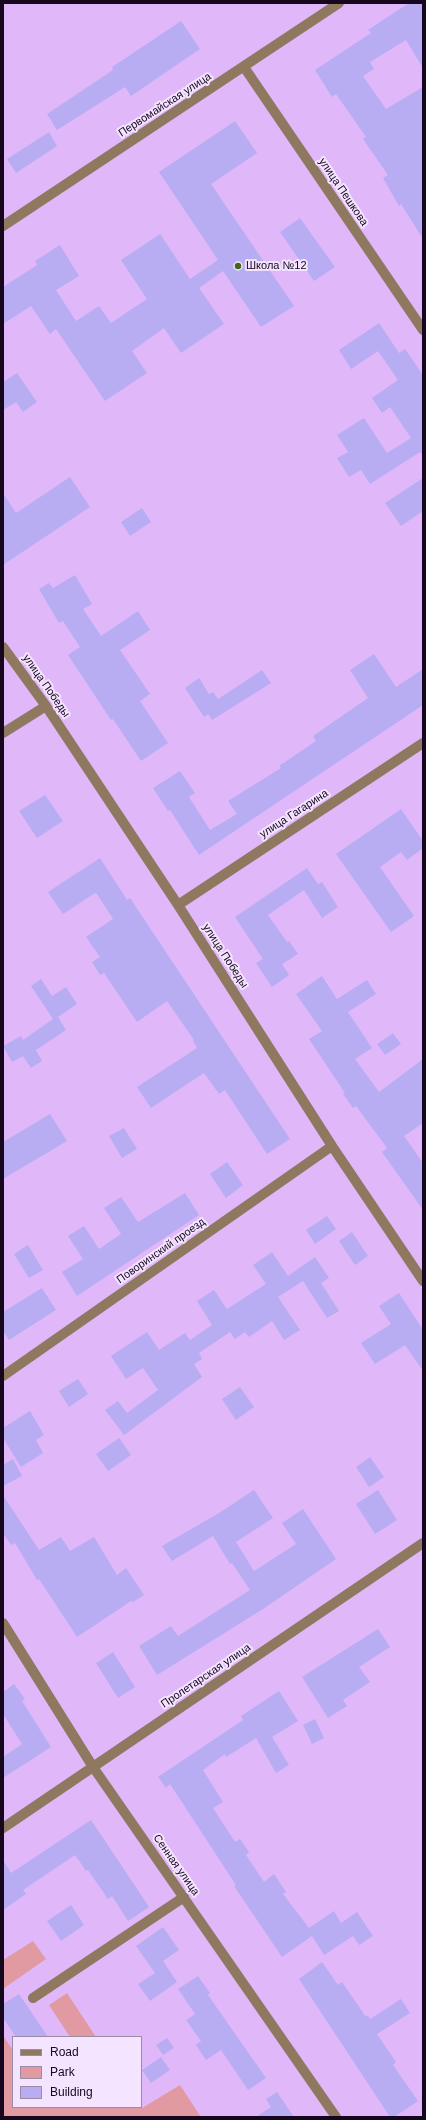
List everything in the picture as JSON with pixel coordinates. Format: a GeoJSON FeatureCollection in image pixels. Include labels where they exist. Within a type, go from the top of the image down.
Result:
{"type":"FeatureCollection","features":[{"type":"Feature","properties":{"kind":"street","name":"Первомайская улица"},"geometry":{"type":"LineString","coordinates":[[3,226],[339,3]]}},
{"type":"Feature","properties":{"kind":"street","name":"улица Пешкова"},"geometry":{"type":"LineString","coordinates":[[244,67],[423,330]]}},
{"type":"Feature","properties":{"kind":"street","name":"улица Победы"},"geometry":{"type":"LineString","coordinates":[[3,646],[46,706],[178,905],[332,1146],[423,1281]]}},
{"type":"Feature","properties":{"kind":"street"},"geometry":{"type":"LineString","coordinates":[[3,733],[46,706]]}},
{"type":"Feature","properties":{"kind":"street","name":"улица Гагарина"},"geometry":{"type":"LineString","coordinates":[[178,905],[423,743]]}},
{"type":"Feature","properties":{"kind":"street","name":"Поворинский проезд"},"geometry":{"type":"LineString","coordinates":[[3,1376],[332,1146]]}},
{"type":"Feature","properties":{"kind":"street","name":"Пролетарская улица"},"geometry":{"type":"LineString","coordinates":[[3,1828],[423,1543]]}},
{"type":"Feature","properties":{"kind":"street","name":"Сенная улица"},"geometry":{"type":"LineString","coordinates":[[3,1623],[93,1767],[336,2117]]}},
{"type":"Feature","properties":{"kind":"street"},"geometry":{"type":"LineString","coordinates":[[33,1998],[184,1898]]}},
{"type":"Feature","properties":{"kind":"green space"},"geometry":{"type":"Polygon","coordinates":[[[33,1941],[46,1959],[3,1989],[3,1960],[33,1941]]]}},
{"type":"Feature","properties":{"kind":"green space"},"geometry":{"type":"Polygon","coordinates":[[[67,1993],[95,2036],[69,2036],[49,2005],[67,1993]]]}},
{"type":"Feature","properties":{"kind":"green space"},"geometry":{"type":"Polygon","coordinates":[[[3,2036],[12,2049],[12,2108],[142,2108],[180,2085],[201,2117],[3,2117],[3,2036]]]}},
{"type":"Feature","properties":{"kind":"building"},"geometry":{"type":"Polygon","coordinates":[[[409,3],[423,3],[423,68],[406,40],[370,62],[374,69],[363,76],[386,109],[423,87],[423,239],[401,204],[399,206],[383,178],[388,175],[363,139],[366,137],[336,94],[332,97],[315,70],[371,33],[368,30],[409,3]]]}},
{"type":"Feature","properties":{"kind":"building"},"geometry":{"type":"Polygon","coordinates":[[[181,21],[200,49],[131,96],[125,87],[57,130],[47,114],[113,70],[112,67],[181,21]]]}},
{"type":"Feature","properties":{"kind":"building","name":"Школа №12"},"geometry":{"type":"Polygon","coordinates":[[[235,121],[257,153],[211,184],[294,306],[261,327],[223,271],[199,288],[224,324],[181,353],[164,328],[132,351],[147,373],[105,401],[56,329],[50,334],[31,306],[3,324],[3,287],[37,265],[35,261],[60,245],[79,276],[56,290],[76,321],[99,306],[111,323],[147,299],[121,260],[160,234],[190,279],[218,260],[159,172],[235,121]]]}},
{"type":"Feature","properties":{"kind":"building"},"geometry":{"type":"Polygon","coordinates":[[[49,132],[57,146],[16,173],[7,159],[49,132]]]}},
{"type":"Feature","properties":{"kind":"building"},"geometry":{"type":"Polygon","coordinates":[[[300,218],[335,267],[314,281],[280,232],[300,218]]]}},
{"type":"Feature","properties":{"kind":"building"},"geometry":{"type":"Polygon","coordinates":[[[379,323],[399,353],[405,349],[423,375],[423,456],[420,452],[370,484],[361,470],[349,477],[337,458],[348,452],[337,435],[364,418],[387,453],[411,438],[390,407],[382,413],[372,398],[398,380],[378,351],[351,369],[339,350],[379,323]]]}},
{"type":"Feature","properties":{"kind":"building"},"geometry":{"type":"Polygon","coordinates":[[[17,373],[37,402],[23,412],[16,402],[3,410],[3,382],[17,373]]]}},
{"type":"Feature","properties":{"kind":"building"},"geometry":{"type":"Polygon","coordinates":[[[70,477],[90,507],[3,565],[3,493],[16,513],[70,477]]]}},
{"type":"Feature","properties":{"kind":"building"},"geometry":{"type":"Polygon","coordinates":[[[423,478],[423,511],[401,526],[385,503],[423,478]]]}},
{"type":"Feature","properties":{"kind":"building"},"geometry":{"type":"Polygon","coordinates":[[[142,508],[151,522],[130,536],[121,522],[142,508]]]}},
{"type":"Feature","properties":{"kind":"building"},"geometry":{"type":"Polygon","coordinates":[[[75,575],[92,604],[83,609],[101,636],[138,611],[150,630],[120,650],[150,694],[140,701],[168,743],[141,761],[113,719],[111,720],[68,655],[80,647],[63,621],[59,623],[39,589],[49,583],[53,588],[75,575]]]}},
{"type":"Feature","properties":{"kind":"building"},"geometry":{"type":"Polygon","coordinates":[[[374,654],[396,687],[423,669],[423,705],[199,855],[170,810],[168,811],[153,788],[180,771],[195,793],[189,797],[210,830],[237,814],[228,801],[281,768],[279,766],[316,741],[313,736],[368,698],[350,670],[374,654]]]}},
{"type":"Feature","properties":{"kind":"building"},"geometry":{"type":"Polygon","coordinates":[[[262,670],[271,683],[212,720],[208,714],[204,717],[185,688],[199,678],[209,694],[213,692],[218,699],[262,670]]]}},
{"type":"Feature","properties":{"kind":"building"},"geometry":{"type":"Polygon","coordinates":[[[45,795],[63,821],[37,838],[19,811],[45,795]]]}},
{"type":"Feature","properties":{"kind":"building"},"geometry":{"type":"Polygon","coordinates":[[[401,809],[423,841],[423,848],[407,860],[401,852],[380,867],[414,916],[391,932],[336,854],[401,809]]]}},
{"type":"Feature","properties":{"kind":"building"},"geometry":{"type":"Polygon","coordinates":[[[100,858],[127,900],[130,898],[290,1139],[267,1154],[225,1090],[219,1094],[204,1073],[151,1108],[137,1087],[197,1048],[193,1041],[194,1040],[167,1001],[137,1022],[104,973],[100,975],[92,962],[100,957],[86,937],[113,919],[97,894],[95,893],[63,914],[48,892],[100,858]]]}},
{"type":"Feature","properties":{"kind":"building"},"geometry":{"type":"Polygon","coordinates":[[[307,868],[318,884],[322,882],[338,907],[322,918],[304,890],[268,915],[287,942],[289,941],[298,954],[282,964],[289,975],[272,987],[256,963],[263,959],[235,917],[307,868]]]}},
{"type":"Feature","properties":{"kind":"building"},"geometry":{"type":"Polygon","coordinates":[[[322,976],[337,999],[367,980],[376,994],[348,1012],[372,1048],[355,1059],[379,1092],[423,1059],[423,1123],[404,1136],[423,1163],[423,1210],[382,1152],[387,1148],[356,1106],[353,1108],[343,1094],[345,1093],[309,1039],[322,1031],[296,994],[322,976]]]}},
{"type":"Feature","properties":{"kind":"building"},"geometry":{"type":"Polygon","coordinates":[[[41,979],[52,996],[66,987],[77,1004],[58,1017],[66,1030],[36,1050],[42,1061],[31,1068],[23,1056],[12,1062],[3,1046],[21,1036],[23,1040],[53,1019],[31,986],[41,979]]]}},
{"type":"Feature","properties":{"kind":"building"},"geometry":{"type":"Polygon","coordinates":[[[393,1033],[401,1044],[385,1055],[377,1044],[393,1033]]]}},
{"type":"Feature","properties":{"kind":"building"},"geometry":{"type":"Polygon","coordinates":[[[50,1114],[67,1141],[3,1179],[3,1142],[50,1114]]]}},
{"type":"Feature","properties":{"kind":"building"},"geometry":{"type":"Polygon","coordinates":[[[124,1128],[137,1149],[122,1158],[109,1136],[124,1128]]]}},
{"type":"Feature","properties":{"kind":"building"},"geometry":{"type":"Polygon","coordinates":[[[227,1162],[243,1185],[226,1198],[210,1174],[227,1162]]]}},
{"type":"Feature","properties":{"kind":"building"},"geometry":{"type":"Polygon","coordinates":[[[185,1193],[199,1215],[77,1296],[62,1272],[83,1259],[68,1236],[84,1226],[99,1249],[121,1234],[104,1208],[121,1197],[138,1222],[185,1193]]]}},
{"type":"Feature","properties":{"kind":"building"},"geometry":{"type":"Polygon","coordinates":[[[327,1216],[336,1229],[315,1244],[306,1230],[327,1216]]]}},
{"type":"Feature","properties":{"kind":"building"},"geometry":{"type":"Polygon","coordinates":[[[352,1232],[368,1256],[355,1265],[339,1241],[352,1232]]]}},
{"type":"Feature","properties":{"kind":"building"},"geometry":{"type":"Polygon","coordinates":[[[28,1245],[43,1270],[29,1278],[14,1254],[28,1245]]]}},
{"type":"Feature","properties":{"kind":"building"},"geometry":{"type":"Polygon","coordinates":[[[272,1252],[288,1276],[315,1257],[329,1278],[321,1283],[339,1311],[327,1318],[303,1281],[278,1297],[300,1330],[284,1340],[272,1321],[249,1337],[245,1332],[235,1339],[230,1332],[199,1353],[202,1359],[194,1364],[202,1377],[124,1435],[105,1410],[118,1401],[127,1413],[158,1390],[143,1368],[126,1379],[111,1356],[147,1332],[159,1350],[185,1333],[190,1340],[212,1325],[197,1301],[214,1290],[227,1309],[266,1284],[253,1265],[272,1252]]]}},
{"type":"Feature","properties":{"kind":"building"},"geometry":{"type":"Polygon","coordinates":[[[42,1288],[56,1310],[9,1340],[3,1331],[3,1312],[42,1288]]]}},
{"type":"Feature","properties":{"kind":"building"},"geometry":{"type":"Polygon","coordinates":[[[399,1293],[423,1330],[423,1371],[405,1345],[375,1364],[361,1343],[391,1324],[379,1306],[399,1293]]]}},
{"type":"Feature","properties":{"kind":"building"},"geometry":{"type":"Polygon","coordinates":[[[78,1379],[88,1394],[69,1407],[59,1391],[78,1379]]]}},
{"type":"Feature","properties":{"kind":"building"},"geometry":{"type":"Polygon","coordinates":[[[240,1387],[254,1407],[236,1420],[222,1399],[240,1387]]]}},
{"type":"Feature","properties":{"kind":"building"},"geometry":{"type":"Polygon","coordinates":[[[30,1411],[44,1435],[36,1440],[43,1453],[21,1467],[3,1438],[3,1428],[30,1411]]]}},
{"type":"Feature","properties":{"kind":"building"},"geometry":{"type":"Polygon","coordinates":[[[119,1438],[131,1455],[108,1471],[96,1454],[119,1438]]]}},
{"type":"Feature","properties":{"kind":"building"},"geometry":{"type":"Polygon","coordinates":[[[370,1457],[384,1477],[369,1487],[356,1467],[370,1457]]]}},
{"type":"Feature","properties":{"kind":"building"},"geometry":{"type":"Polygon","coordinates":[[[13,1459],[22,1476],[3,1486],[3,1465],[13,1459]]]}},
{"type":"Feature","properties":{"kind":"building"},"geometry":{"type":"Polygon","coordinates":[[[254,1490],[273,1518],[236,1542],[254,1571],[296,1544],[282,1523],[303,1509],[336,1559],[263,1609],[157,1675],[139,1646],[171,1626],[178,1636],[250,1590],[232,1563],[230,1564],[213,1536],[172,1561],[162,1546],[219,1513],[254,1490]]]}},
{"type":"Feature","properties":{"kind":"building"},"geometry":{"type":"Polygon","coordinates":[[[378,1490],[397,1520],[375,1534],[356,1504],[378,1490]]]}},
{"type":"Feature","properties":{"kind":"building"},"geometry":{"type":"Polygon","coordinates":[[[3,1495],[39,1550],[61,1537],[70,1551],[94,1537],[117,1575],[126,1568],[144,1595],[133,1602],[131,1601],[77,1637],[39,1579],[37,1580],[15,1543],[11,1545],[3,1533],[3,1495]]]}},
{"type":"Feature","properties":{"kind":"building"},"geometry":{"type":"Polygon","coordinates":[[[378,1629],[390,1647],[359,1667],[370,1682],[343,1700],[347,1706],[328,1718],[302,1677],[378,1629]]]}},
{"type":"Feature","properties":{"kind":"building"},"geometry":{"type":"Polygon","coordinates":[[[113,1652],[135,1687],[118,1698],[96,1663],[113,1652]]]}},
{"type":"Feature","properties":{"kind":"building"},"geometry":{"type":"Polygon","coordinates":[[[14,1684],[25,1699],[22,1701],[51,1747],[3,1778],[3,1757],[22,1744],[3,1714],[3,1692],[14,1684]]]}},
{"type":"Feature","properties":{"kind":"building"},"geometry":{"type":"Polygon","coordinates":[[[279,1691],[298,1721],[272,1737],[289,1765],[276,1773],[256,1738],[226,1757],[225,1754],[203,1770],[223,1802],[213,1808],[235,1842],[240,1839],[249,1852],[246,1855],[264,1882],[274,1874],[286,1892],[283,1894],[309,1928],[334,1911],[341,1923],[357,1912],[373,1936],[359,1945],[353,1936],[324,1955],[312,1936],[282,1957],[234,1886],[236,1885],[170,1784],[166,1788],[158,1777],[243,1720],[241,1716],[279,1691]]]}},
{"type":"Feature","properties":{"kind":"building"},"geometry":{"type":"Polygon","coordinates":[[[315,1719],[324,1738],[312,1744],[303,1725],[315,1719]]]}},
{"type":"Feature","properties":{"kind":"building"},"geometry":{"type":"Polygon","coordinates":[[[91,1820],[149,1907],[128,1921],[112,1896],[108,1899],[88,1870],[86,1871],[75,1855],[23,1890],[26,1894],[3,1910],[3,1860],[11,1873],[91,1820]]]}},
{"type":"Feature","properties":{"kind":"building"},"geometry":{"type":"Polygon","coordinates":[[[71,1905],[84,1925],[61,1941],[47,1921],[71,1905]]]}},
{"type":"Feature","properties":{"kind":"building"},"geometry":{"type":"Polygon","coordinates":[[[163,1927],[179,1950],[163,1961],[177,1982],[150,2001],[138,1984],[155,1973],[136,1946],[163,1927]]]}},
{"type":"Feature","properties":{"kind":"building"},"geometry":{"type":"Polygon","coordinates":[[[322,1962],[338,1985],[342,1982],[366,2017],[368,2015],[370,2019],[401,1999],[410,2013],[377,2034],[396,2062],[393,2065],[418,2101],[394,2117],[390,2117],[299,1979],[322,1962]]]}},
{"type":"Feature","properties":{"kind":"building"},"geometry":{"type":"Polygon","coordinates":[[[198,1976],[210,1993],[208,1995],[266,2078],[248,2090],[221,2050],[206,2060],[196,2045],[201,2041],[186,2020],[195,2014],[178,1989],[198,1976]]]}},
{"type":"Feature","properties":{"kind":"building"},"geometry":{"type":"Polygon","coordinates":[[[19,1994],[47,2036],[15,2036],[3,2018],[3,2004],[19,1994]]]}},
{"type":"Feature","properties":{"kind":"building"},"geometry":{"type":"Polygon","coordinates":[[[167,2038],[174,2048],[163,2055],[156,2045],[167,2038]]]}},
{"type":"Feature","properties":{"kind":"building"},"geometry":{"type":"Polygon","coordinates":[[[161,2057],[170,2070],[151,2083],[142,2070],[161,2057]]]}},
{"type":"Feature","properties":{"kind":"building"},"geometry":{"type":"Polygon","coordinates":[[[277,2092],[294,2117],[256,2117],[271,2107],[266,2099],[277,2092]]]}},
{"type":"Feature","properties":{"kind":"place","name":"Школа №12"},"geometry":{"type":"Point","coordinates":[238,266]}}]}
